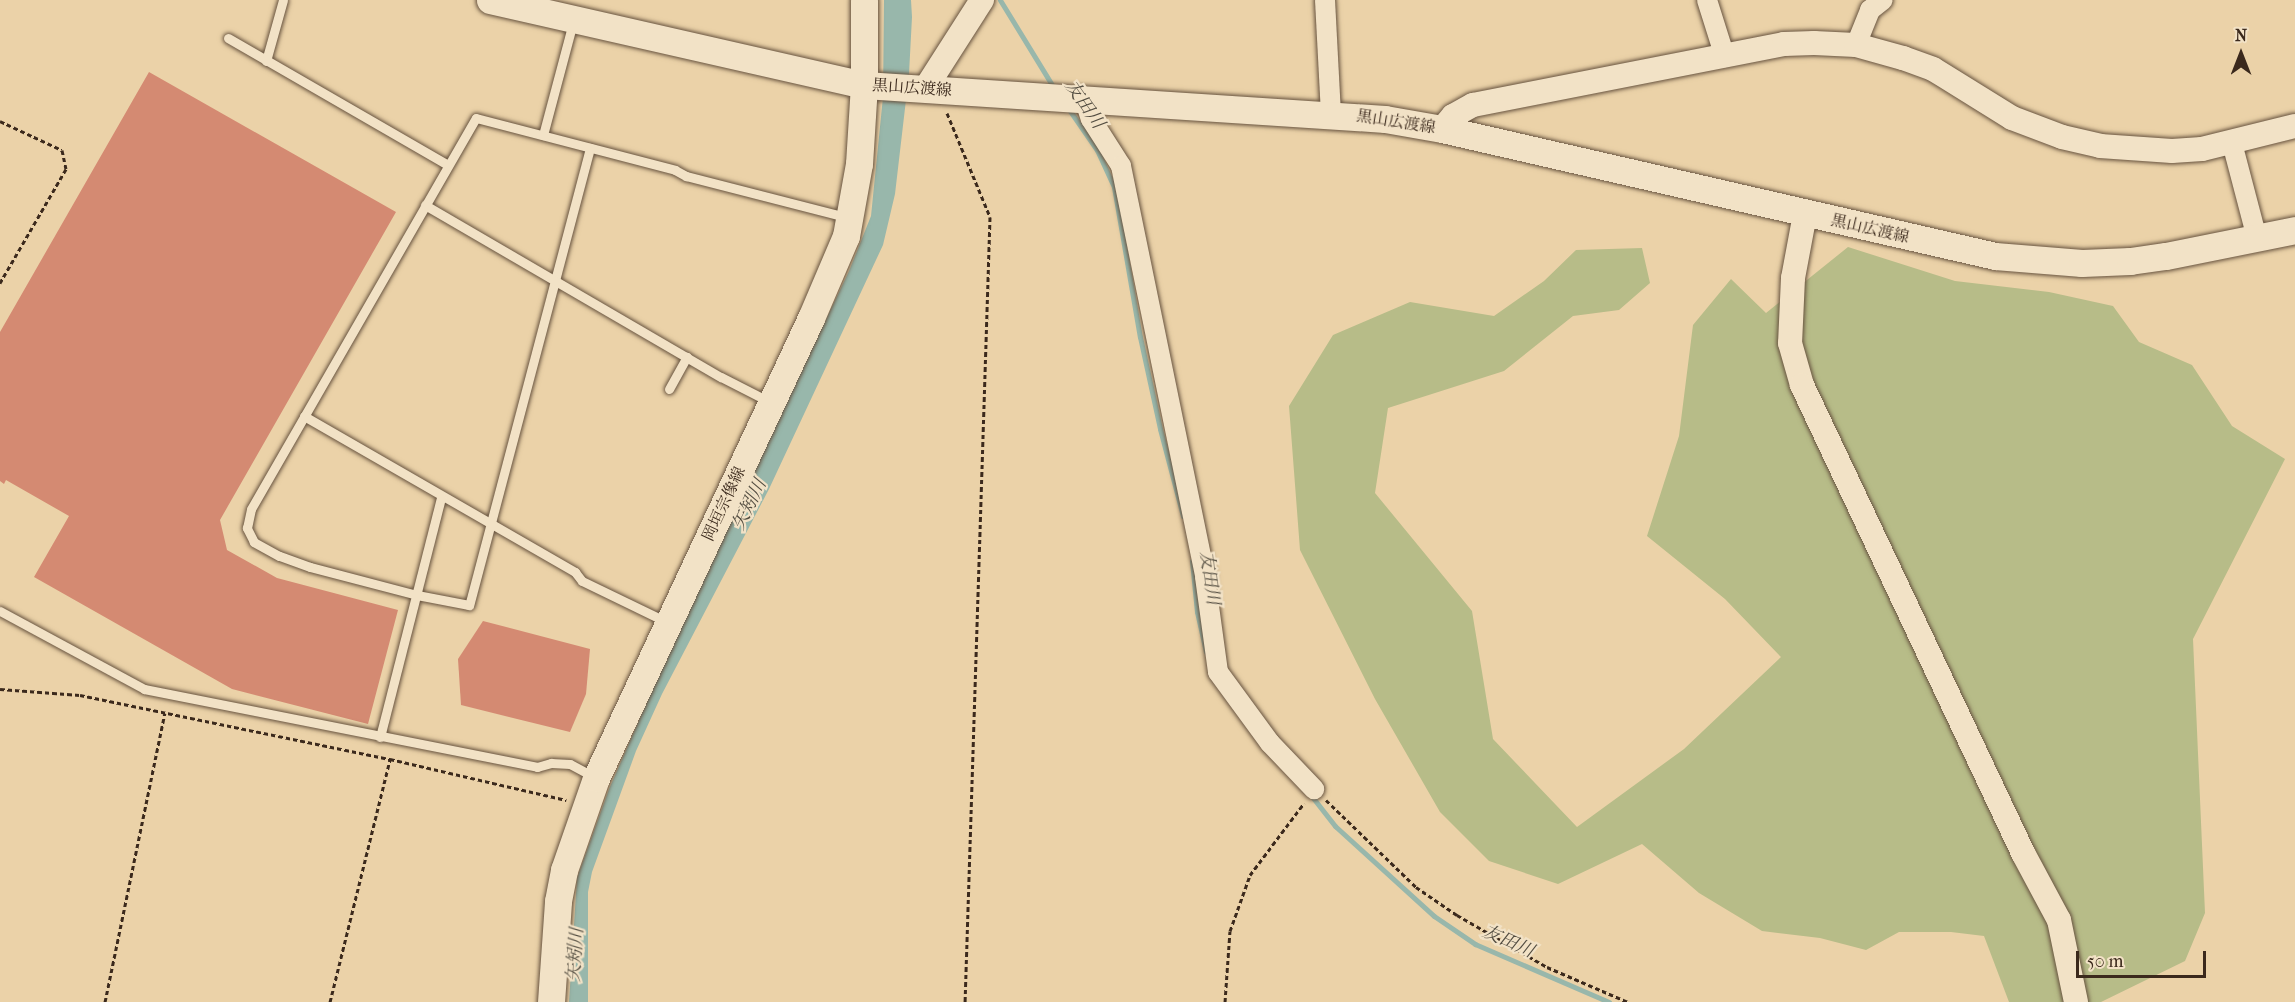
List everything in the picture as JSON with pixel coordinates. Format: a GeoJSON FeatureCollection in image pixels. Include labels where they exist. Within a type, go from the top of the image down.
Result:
{"type":"FeatureCollection","features":[{"type":"Feature","properties":{"kind":"main road","name":"黒山広渡線"},"geometry":{"type":"LineString","coordinates":[[490,0],[864,85],[1385,119],[1442,129],[1995,256],[2082,263],[2166,256],[2295,230]]}},
{"type":"Feature","properties":{"kind":"main road","name":"岡垣宗像線"},"geometry":{"type":"LineString","coordinates":[[551,1002],[558,901],[567,860],[596,778],[811,318],[851,218],[856,189],[864,85],[864,0]]}},
{"type":"Feature","properties":{"kind":"street"},"geometry":{"type":"LineString","coordinates":[[935,89],[982,0]]}},
{"type":"Feature","properties":{"kind":"street"},"geometry":{"type":"LineString","coordinates":[[1325,0],[1331,114]]}},
{"type":"Feature","properties":{"kind":"street"},"geometry":{"type":"LineString","coordinates":[[1707,0],[1725,57]]}},
{"type":"Feature","properties":{"kind":"street"},"geometry":{"type":"LineString","coordinates":[[1856,45],[1870,10],[1883,0]]}},
{"type":"Feature","properties":{"kind":"street"},"geometry":{"type":"LineString","coordinates":[[1442,129],[1453,116],[1473,105],[1784,44],[1856,45],[1933,69],[2012,118],[2062,137],[2100,146],[2182,150],[2232,143],[2295,126]]}},
{"type":"Feature","properties":{"kind":"street"},"geometry":{"type":"LineString","coordinates":[[1084,98],[1091,119],[1121,166],[1205,577],[1218,672],[1270,743],[1314,789]]}},
{"type":"Feature","properties":{"kind":"street"},"geometry":{"type":"LineString","coordinates":[[2232,143],[2257,238]]}},
{"type":"Feature","properties":{"kind":"street"},"geometry":{"type":"LineString","coordinates":[[1805,214],[1793,279],[1790,343],[1802,385],[2013,832],[2059,920],[2076,1002]]}},
{"type":"Feature","properties":{"kind":"lane"},"geometry":{"type":"LineString","coordinates":[[266,61],[283,0]]}},
{"type":"Feature","properties":{"kind":"lane"},"geometry":{"type":"LineString","coordinates":[[543,135],[574,19]]}},
{"type":"Feature","properties":{"kind":"lane"},"geometry":{"type":"LineString","coordinates":[[228,38],[448,165]]}},
{"type":"Feature","properties":{"kind":"lane"},"geometry":{"type":"LineString","coordinates":[[590,148],[469,605],[417,595],[310,567],[279,556],[254,542],[247,528],[248,517],[476,118],[543,135],[851,218]]}},
{"type":"Feature","properties":{"kind":"lane"},"geometry":{"type":"LineString","coordinates":[[425,205],[687,357],[771,402]]}},
{"type":"Feature","properties":{"kind":"lane"},"geometry":{"type":"LineString","coordinates":[[669,389],[687,357]]}},
{"type":"Feature","properties":{"kind":"lane"},"geometry":{"type":"LineString","coordinates":[[304,416],[441,497],[575,572],[582,581],[669,623]]}},
{"type":"Feature","properties":{"kind":"lane"},"geometry":{"type":"LineString","coordinates":[[380,737],[441,497]]}},
{"type":"Feature","properties":{"kind":"lane"},"geometry":{"type":"LineString","coordinates":[[0,611],[144,689],[537,767],[551,763],[570,764],[596,778]]}},
{"type":"Feature","properties":{"kind":"path"},"geometry":{"type":"LineString","coordinates":[[935,89],[990,218],[965,1002]]}},
{"type":"Feature","properties":{"kind":"path"},"geometry":{"type":"LineString","coordinates":[[0,121],[62,150],[66,169],[0,284]]}},
{"type":"Feature","properties":{"kind":"path"},"geometry":{"type":"LineString","coordinates":[[0,689],[80,695],[390,759],[586,805]]}},
{"type":"Feature","properties":{"kind":"path"},"geometry":{"type":"LineString","coordinates":[[105,1002],[165,713]]}},
{"type":"Feature","properties":{"kind":"path"},"geometry":{"type":"LineString","coordinates":[[330,1002],[390,759]]}},
{"type":"Feature","properties":{"kind":"path"},"geometry":{"type":"LineString","coordinates":[[1226,1002],[1230,931],[1250,875],[1314,789],[1416,887],[1440,904],[1547,967],[1628,1002]]}},
{"type":"Feature","properties":{"kind":"green space"},"geometry":{"type":"Polygon","coordinates":[[[1848,247],[1955,281],[2049,292],[2113,306],[2139,342],[2192,365],[2232,426],[2285,459],[2193,639],[2205,913],[2185,961],[2101,1002],[2009,1002],[1984,936],[1951,932],[1899,932],[1866,950],[1820,938],[1762,931],[1699,893],[1642,844],[1558,884],[1489,861],[1440,812],[1375,699],[1300,550],[1289,406],[1333,335],[1410,302],[1494,316],[1544,281],[1576,250],[1642,248],[1650,283],[1619,310],[1573,316],[1504,371],[1388,408],[1375,493],[1472,611],[1493,739],[1577,827],[1684,749],[1781,657],[1725,599],[1647,536],[1679,436],[1693,325],[1731,279],[1766,313],[1848,247]]]}},
{"type":"Feature","properties":{"kind":"water","name":"矢矧川"},"geometry":{"type":"Polygon","coordinates":[[[884,0],[911,0],[912,17],[909,74],[895,194],[883,245],[769,489],[662,694],[636,751],[592,872],[588,892],[588,1002],[569,1002],[577,878],[609,789],[675,638],[849,271],[871,216],[883,97],[884,0]]]}},
{"type":"Feature","properties":{"kind":"building"},"geometry":{"type":"Polygon","coordinates":[[[149,72],[396,212],[220,520],[227,550],[277,578],[398,610],[368,724],[232,689],[34,577],[69,516],[6,480],[4,484],[0,481],[0,332],[149,72]]]}},
{"type":"Feature","properties":{"kind":"building"},"geometry":{"type":"Polygon","coordinates":[[[483,621],[590,649],[586,694],[570,732],[461,705],[458,659],[483,621]]]}},
{"type":"Feature","properties":{"kind":"waterway","name":"友田川"},"geometry":{"type":"LineString","coordinates":[[1000,0],[1054,88]]}},
{"type":"Feature","properties":{"kind":"waterway","name":"友田川"},"geometry":{"type":"LineString","coordinates":[[1068,108],[1097,150],[1114,187],[1140,337],[1160,429],[1183,516]]}},
{"type":"Feature","properties":{"kind":"waterway","name":"友田川"},"geometry":{"type":"LineString","coordinates":[[1192,561],[1197,612],[1206,652]]}},
{"type":"Feature","properties":{"kind":"waterway","name":"友田川"},"geometry":{"type":"LineString","coordinates":[[1310,794],[1335,826],[1434,916],[1475,944],[1609,1002]]}}]}
